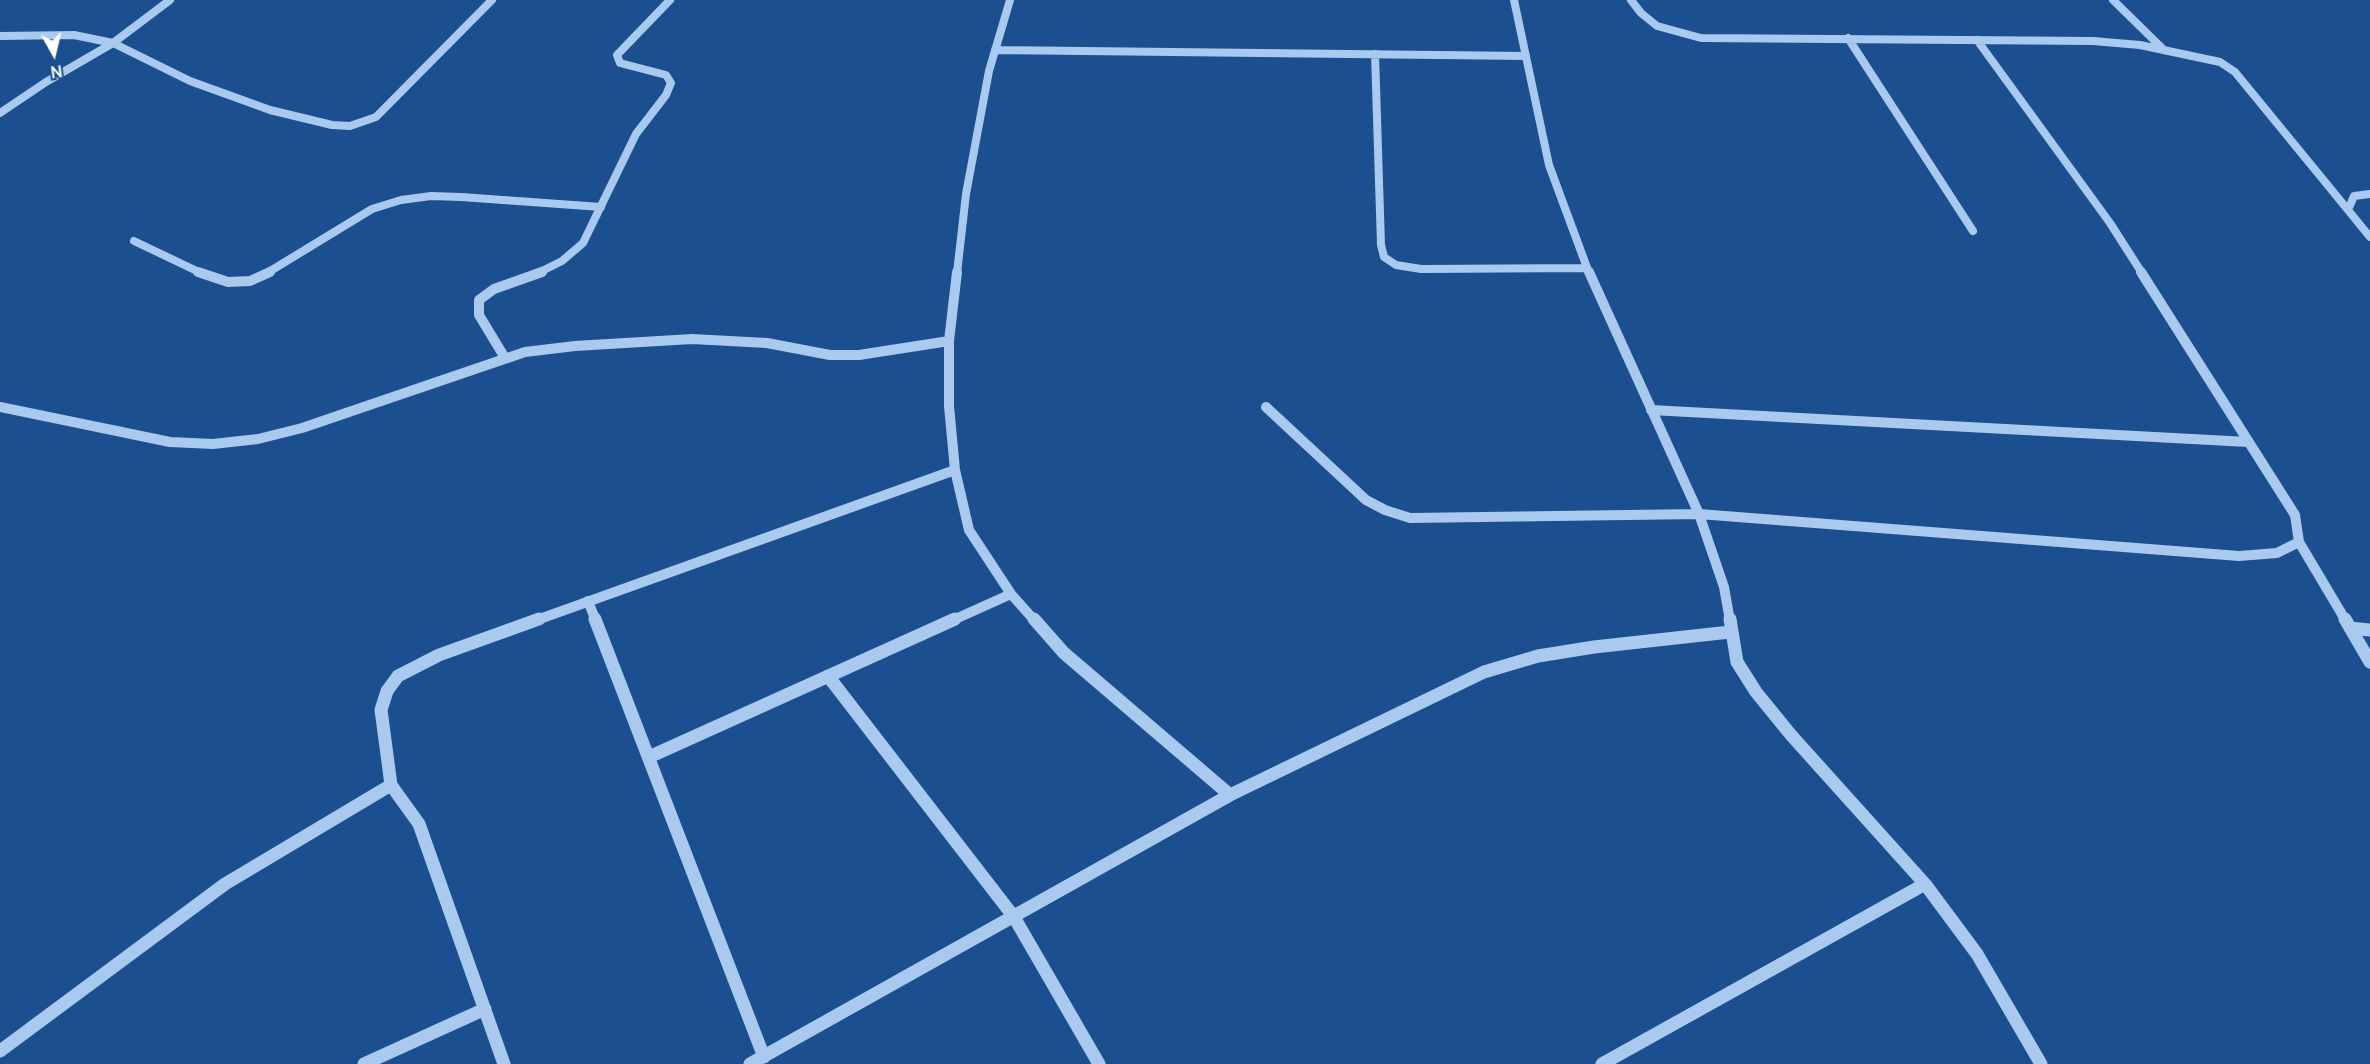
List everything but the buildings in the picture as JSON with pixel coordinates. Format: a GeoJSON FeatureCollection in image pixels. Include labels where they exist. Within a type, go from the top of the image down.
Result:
{"type":"FeatureCollection","features":[{"type":"Feature","properties":{"kind":"street"},"geometry":{"type":"LineString","coordinates":[[0,113],[46,82],[113,43],[170,0]]}},
{"type":"Feature","properties":{"kind":"street"},"geometry":{"type":"LineString","coordinates":[[0,36],[74,35],[113,43],[190,81],[252,103],[332,125],[350,126],[376,117],[492,0]]}},
{"type":"Feature","properties":{"kind":"street"},"geometry":{"type":"LineString","coordinates":[[505,358],[479,315],[479,300],[494,289],[546,270],[562,261],[583,243],[636,134],[666,95],[671,83],[666,75],[620,63],[617,55],[670,0]]}},
{"type":"Feature","properties":{"kind":"street"},"geometry":{"type":"LineString","coordinates":[[1010,0],[989,71],[966,194],[949,340],[949,406],[955,470],[969,530],[1011,594],[1064,652],[1230,795]]}},
{"type":"Feature","properties":{"kind":"street"},"geometry":{"type":"LineString","coordinates":[[1514,0],[1549,165],[1587,268],[1699,514],[1724,587],[1737,662],[1756,692],[1791,735],[1925,884],[1977,954],[2041,1064]]}},
{"type":"Feature","properties":{"kind":"street"},"geometry":{"type":"LineString","coordinates":[[1631,0],[1641,13],[1657,26],[1701,38],[2093,40],[2163,49],[2220,62],[2235,72],[2370,237]]}},
{"type":"Feature","properties":{"kind":"street"},"geometry":{"type":"LineString","coordinates":[[2113,0],[2163,49]]}},
{"type":"Feature","properties":{"kind":"street"},"geometry":{"type":"LineString","coordinates":[[1848,38],[1973,231]]}},
{"type":"Feature","properties":{"kind":"street"},"geometry":{"type":"LineString","coordinates":[[1977,40],[2110,223],[2295,515],[2299,542],[2370,662]]}},
{"type":"Feature","properties":{"kind":"street"},"geometry":{"type":"LineString","coordinates":[[995,50],[1526,56]]}},
{"type":"Feature","properties":{"kind":"street"},"geometry":{"type":"LineString","coordinates":[[1375,54],[1384,257],[1396,265],[1420,269],[1587,268]]}},
{"type":"Feature","properties":{"kind":"street"},"geometry":{"type":"LineString","coordinates":[[2348,210],[2354,196],[2370,194]]}},
{"type":"Feature","properties":{"kind":"street"},"geometry":{"type":"LineString","coordinates":[[134,241],[209,277],[228,282],[250,281],[372,209],[401,200],[430,196],[461,197],[601,207]]}},
{"type":"Feature","properties":{"kind":"street"},"geometry":{"type":"LineString","coordinates":[[0,406],[170,442],[213,444],[258,439],[302,428],[525,352],[647,340],[692,339],[767,343],[830,355],[859,355],[949,340]]}},
{"type":"Feature","properties":{"kind":"street"},"geometry":{"type":"LineString","coordinates":[[1266,407],[1366,500],[1410,518],[1699,514],[2238,556],[2277,553],[2299,542]]}},
{"type":"Feature","properties":{"kind":"street"},"geometry":{"type":"LineString","coordinates":[[1651,410],[2248,442]]}},
{"type":"Feature","properties":{"kind":"street"},"geometry":{"type":"LineString","coordinates":[[504,1064],[419,824],[391,785],[381,710],[387,690],[398,676],[439,655],[955,470]]}},
{"type":"Feature","properties":{"kind":"street"},"geometry":{"type":"LineString","coordinates":[[649,757],[1011,594]]}},
{"type":"Feature","properties":{"kind":"street"},"geometry":{"type":"LineString","coordinates":[[588,602],[764,1057]]}},
{"type":"Feature","properties":{"kind":"street"},"geometry":{"type":"LineString","coordinates":[[2350,628],[2370,630]]}},
{"type":"Feature","properties":{"kind":"street"},"geometry":{"type":"LineString","coordinates":[[750,1064],[1230,795],[1484,672],[1538,656],[1594,647],[1730,632]]}},
{"type":"Feature","properties":{"kind":"street"},"geometry":{"type":"LineString","coordinates":[[828,676],[1014,917],[1099,1064]]}},
{"type":"Feature","properties":{"kind":"street"},"geometry":{"type":"LineString","coordinates":[[0,1051],[225,884],[391,785]]}},
{"type":"Feature","properties":{"kind":"street"},"geometry":{"type":"LineString","coordinates":[[1602,1064],[1925,884]]}},
{"type":"Feature","properties":{"kind":"street"},"geometry":{"type":"LineString","coordinates":[[364,1064],[484,1009]]}}]}
